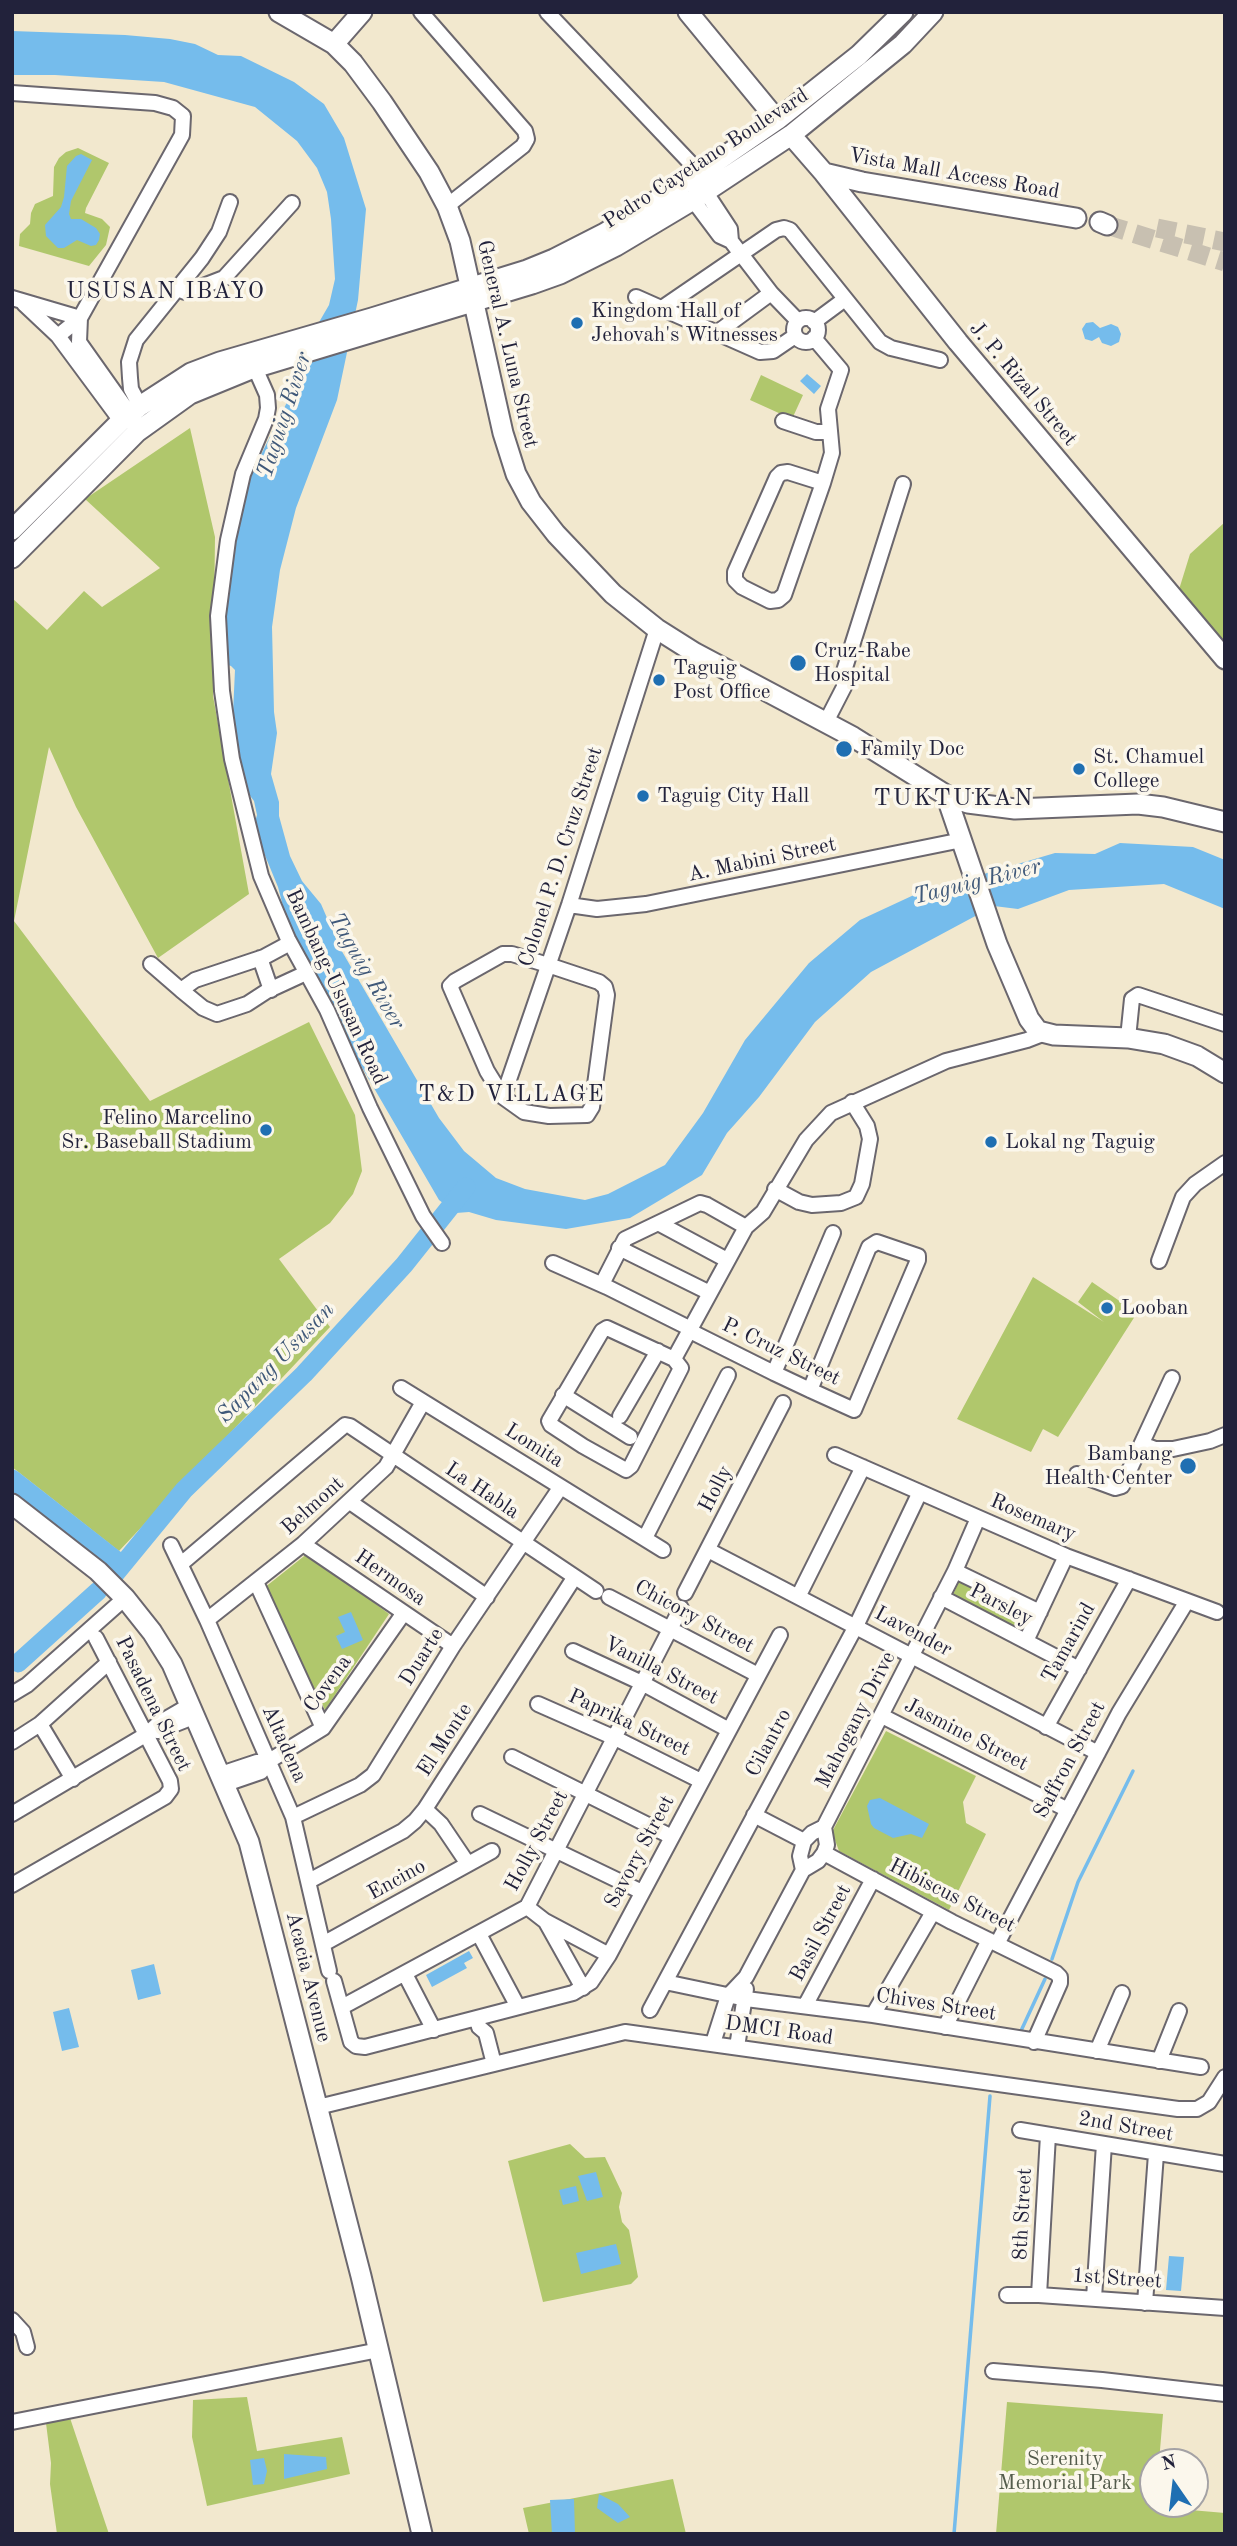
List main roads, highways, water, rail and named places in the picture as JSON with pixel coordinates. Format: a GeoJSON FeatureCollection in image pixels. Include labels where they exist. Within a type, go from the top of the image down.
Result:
{"type":"FeatureCollection","features":[{"type":"Feature","properties":{"kind":"main road","name":"General A. Luna Street"},"geometry":{"type":"LineString","coordinates":[[279,12],[334,44],[353,63],[429,172],[447,206],[463,251],[503,433],[523,488],[556,534],[613,594],[657,629],[744,680],[826,722],[946,795],[968,803],[1015,810],[1138,804],[1225,821]]}},
{"type":"Feature","properties":{"kind":"main road"},"geometry":{"type":"LineString","coordinates":[[334,44],[362,12]]}},
{"type":"Feature","properties":{"kind":"main road"},"geometry":{"type":"LineString","coordinates":[[688,12],[769,125],[771,148]]}},
{"type":"Feature","properties":{"kind":"main road","name":"Pedro Cayetano Boulevard"},"geometry":{"type":"LineString","coordinates":[[12,530],[101,454],[137,432],[171,405],[199,389],[373,325],[473,294],[560,274],[616,246],[699,188],[769,125],[859,55],[902,12]]}},
{"type":"Feature","properties":{"kind":"main road","name":"Pedro Cayetano Boulevard"},"geometry":{"type":"LineString","coordinates":[[473,294],[554,259],[699,188],[771,148],[904,44],[933,12]]}},
{"type":"Feature","properties":{"kind":"main road","name":"J. P. Rizal Street"},"geometry":{"type":"LineString","coordinates":[[791,135],[958,342],[1225,659]]}},
{"type":"Feature","properties":{"kind":"main road","name":"Vista Mall Access Road"},"geometry":{"type":"LineString","coordinates":[[824,173],[862,183],[1076,218]]}},
{"type":"Feature","properties":{"kind":"main road","name":"Pedro Cayetano Boulevard"},"geometry":{"type":"LineString","coordinates":[[12,558],[101,454],[130,414],[191,373],[270,347],[373,325]]}},
{"type":"Feature","properties":{"kind":"main road"},"geometry":{"type":"LineString","coordinates":[[946,795],[997,944],[1029,1019],[1038,1031],[1128,1038],[1164,1044],[1185,1051],[1225,1073]]}},
{"type":"Feature","properties":{"kind":"main road","name":"Acacia Avenue"},"geometry":{"type":"LineString","coordinates":[[12,1504],[98,1571],[125,1598],[162,1646],[223,1779],[254,1856],[378,2347],[422,2534]]}},
{"type":"Feature","properties":{"kind":"water","name":"Taguig River"},"geometry":{"type":"Polygon","coordinates":[[[12,31],[170,39],[195,44],[218,55],[241,56],[294,82],[324,104],[344,138],[366,209],[358,300],[337,400],[296,508],[280,570],[272,627],[277,733],[271,774],[290,856],[302,881],[321,904],[340,948],[439,1118],[464,1151],[496,1178],[525,1189],[585,1200],[608,1194],[665,1165],[703,1113],[745,1040],[809,963],[860,920],[916,894],[1055,853],[1095,854],[1120,843],[1193,847],[1225,860],[1225,909],[1164,884],[1069,890],[1018,909],[994,906],[871,972],[815,1022],[759,1097],[727,1133],[702,1175],[630,1218],[566,1229],[496,1220],[469,1212],[456,1213],[439,1200],[342,1033],[315,972],[288,925],[278,887],[254,826],[257,815],[254,801],[245,789],[233,713],[235,670],[225,664],[225,623],[239,522],[248,481],[296,384],[293,367],[329,305],[335,279],[327,192],[317,168],[297,141],[255,107],[164,82],[12,75],[12,31]]]}},
{"type":"Feature","properties":{"kind":"water"},"geometry":{"type":"Polygon","coordinates":[[[81,154],[92,160],[71,201],[69,214],[71,219],[81,219],[96,228],[100,234],[99,240],[96,245],[91,246],[77,240],[64,248],[58,248],[46,236],[45,225],[61,207],[67,166],[81,154]]]}},
{"type":"Feature","properties":{"kind":"water"},"geometry":{"type":"Polygon","coordinates":[[[1093,322],[1100,328],[1111,324],[1118,327],[1121,334],[1119,342],[1111,346],[1102,343],[1099,337],[1092,341],[1085,339],[1082,329],[1086,323],[1093,322]]]}},
{"type":"Feature","properties":{"kind":"water"},"geometry":{"type":"Polygon","coordinates":[[[807,374],[821,386],[814,394],[800,381],[807,374]]]}},
{"type":"Feature","properties":{"kind":"water"},"geometry":{"type":"Polygon","coordinates":[[[351,1612],[363,1640],[342,1649],[336,1636],[345,1632],[338,1617],[351,1612]]]}},
{"type":"Feature","properties":{"kind":"water"},"geometry":{"type":"Polygon","coordinates":[[[880,1798],[929,1824],[922,1838],[911,1834],[893,1838],[874,1828],[867,1806],[870,1800],[880,1798]]]}},
{"type":"Feature","properties":{"kind":"water"},"geometry":{"type":"Polygon","coordinates":[[[469,1951],[473,1958],[464,1963],[467,1968],[432,1987],[426,1975],[469,1951]]]}},
{"type":"Feature","properties":{"kind":"water"},"geometry":{"type":"Polygon","coordinates":[[[154,1964],[161,1994],[138,2000],[131,1970],[154,1964]]]}},
{"type":"Feature","properties":{"kind":"water"},"geometry":{"type":"Polygon","coordinates":[[[69,2008],[79,2047],[62,2051],[53,2012],[69,2008]]]}},
{"type":"Feature","properties":{"kind":"water"},"geometry":{"type":"Polygon","coordinates":[[[596,2172],[603,2197],[587,2201],[578,2176],[596,2172]]]}},
{"type":"Feature","properties":{"kind":"water"},"geometry":{"type":"Polygon","coordinates":[[[576,2186],[579,2201],[563,2205],[559,2190],[576,2186]]]}},
{"type":"Feature","properties":{"kind":"water"},"geometry":{"type":"Polygon","coordinates":[[[616,2244],[621,2264],[581,2274],[576,2253],[616,2244]]]}},
{"type":"Feature","properties":{"kind":"water"},"geometry":{"type":"Polygon","coordinates":[[[1169,2256],[1184,2257],[1181,2291],[1166,2290],[1169,2256]]]}},
{"type":"Feature","properties":{"kind":"water"},"geometry":{"type":"Polygon","coordinates":[[[284,2454],[326,2457],[327,2469],[284,2479],[284,2454]]]}},
{"type":"Feature","properties":{"kind":"water"},"geometry":{"type":"Polygon","coordinates":[[[264,2458],[267,2471],[264,2484],[253,2485],[250,2460],[264,2458]]]}},
{"type":"Feature","properties":{"kind":"water"},"geometry":{"type":"Polygon","coordinates":[[[599,2494],[618,2504],[630,2517],[618,2523],[597,2508],[599,2494]]]}},
{"type":"Feature","properties":{"kind":"water"},"geometry":{"type":"Polygon","coordinates":[[[574,2499],[575,2534],[552,2534],[550,2500],[574,2499]]]}},
{"type":"Feature","properties":{"kind":"waterway","name":"Sapang Ususan"},"geometry":{"type":"LineString","coordinates":[[115,1574],[184,1490],[304,1374],[404,1265],[466,1187]]}},
{"type":"Feature","properties":{"kind":"waterway"},"geometry":{"type":"LineString","coordinates":[[12,1479],[122,1565]]}},
{"type":"Feature","properties":{"kind":"waterway","name":"Sapang Ususan"},"geometry":{"type":"LineString","coordinates":[[18,1663],[98,1591]]}},
{"type":"Feature","properties":{"kind":"waterway"},"geometry":{"type":"LineString","coordinates":[[1052,1959],[1078,1882],[1133,1771]]}},
{"type":"Feature","properties":{"kind":"waterway"},"geometry":{"type":"LineString","coordinates":[[1020,2033],[1045,1979]]}},
{"type":"Feature","properties":{"kind":"waterway"},"geometry":{"type":"LineString","coordinates":[[954,2534],[990,2096]]}},
{"type":"Feature","properties":{"kind":"tunnel"},"geometry":{"type":"LineString","coordinates":[[1107,225],[1225,262]]}},
{"type":"Feature","properties":{"kind":"tunnel"},"geometry":{"type":"LineString","coordinates":[[1157,228],[1225,242]]}},
{"type":"Feature","properties":{"kind":"place","name":"Kingdom Hall of Jehovah's Witnesses"},"geometry":{"type":"Point","coordinates":[577,323]}},
{"type":"Feature","properties":{"kind":"place","name":"Cruz-Rabe Hospital"},"geometry":{"type":"Point","coordinates":[798,663]}},
{"type":"Feature","properties":{"kind":"place","name":"Taguig Post Office"},"geometry":{"type":"Point","coordinates":[659,680]}},
{"type":"Feature","properties":{"kind":"place","name":"Family Doc"},"geometry":{"type":"Point","coordinates":[844,749]}},
{"type":"Feature","properties":{"kind":"place","name":"St. Chamuel College"},"geometry":{"type":"Point","coordinates":[1079,769]}},
{"type":"Feature","properties":{"kind":"place","name":"Taguig City Hall"},"geometry":{"type":"Point","coordinates":[643,796]}},
{"type":"Feature","properties":{"kind":"place","name":"Felino Marcelino Sr. Baseball Stadium"},"geometry":{"type":"Point","coordinates":[266,1130]}},
{"type":"Feature","properties":{"kind":"place","name":"Lokal ng Taguig"},"geometry":{"type":"Point","coordinates":[991,1142]}},
{"type":"Feature","properties":{"kind":"place","name":"Looban"},"geometry":{"type":"Point","coordinates":[1107,1308]}},
{"type":"Feature","properties":{"kind":"place","name":"Bambang Health Center"},"geometry":{"type":"Point","coordinates":[1188,1466]}},
{"type":"Feature","properties":{"kind":"district","name":"USUSAN IBAYO"},"geometry":{"type":"Point","coordinates":[166,292]}},
{"type":"Feature","properties":{"kind":"district","name":"TUKTUKAN"},"geometry":{"type":"Point","coordinates":[954,799]}},
{"type":"Feature","properties":{"kind":"district","name":"T&D VILLAGE"},"geometry":{"type":"Point","coordinates":[512,1095]}},
{"type":"Feature","properties":{"kind":"park label","name":"Serenity Memorial Park"},"geometry":{"type":"Point","coordinates":[1065,2471]}}]}
